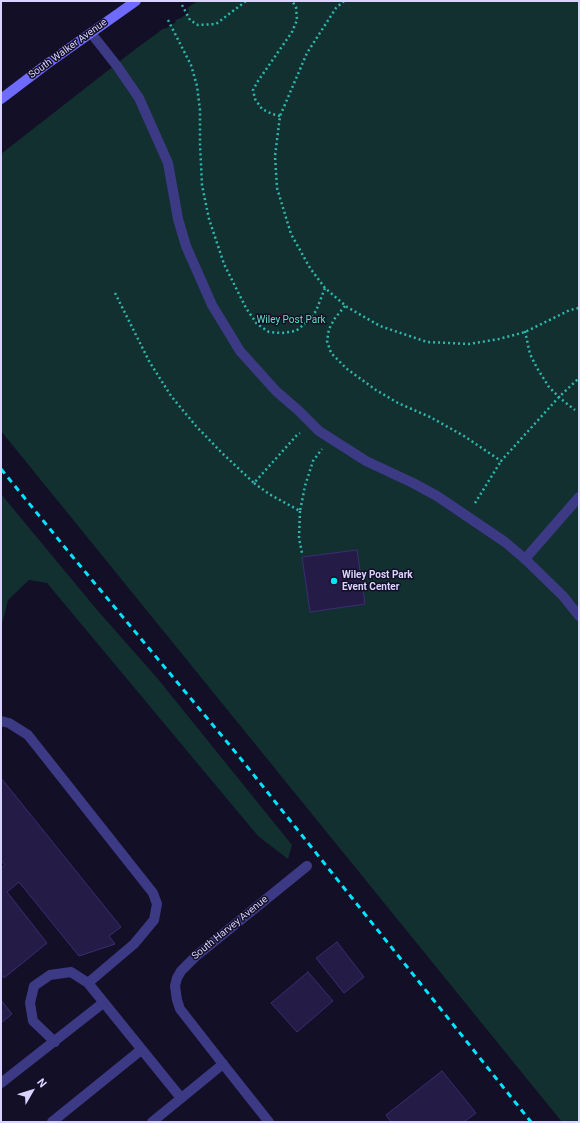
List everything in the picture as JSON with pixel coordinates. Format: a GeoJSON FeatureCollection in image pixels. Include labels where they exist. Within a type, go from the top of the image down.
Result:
{"type":"FeatureCollection","features":[{"type":"Feature","properties":{"kind":"main road","name":"South Walker Avenue"},"geometry":{"type":"LineString","coordinates":[[1,99],[136,1]]}},
{"type":"Feature","properties":{"kind":"street"},"geometry":{"type":"LineString","coordinates":[[91,33],[117,66],[139,98],[168,163],[178,219],[188,252],[212,305],[240,351],[276,392],[299,411],[319,431],[366,460],[437,496],[505,542],[563,596],[579,616]]}},
{"type":"Feature","properties":{"kind":"street"},"geometry":{"type":"LineString","coordinates":[[525,559],[579,497]]}},
{"type":"Feature","properties":{"kind":"street"},"geometry":{"type":"LineString","coordinates":[[1,721],[9,723],[28,735],[153,893],[157,904],[154,920],[134,944],[88,984]]}},
{"type":"Feature","properties":{"kind":"street","name":"South Harvey Avenue"},"geometry":{"type":"LineString","coordinates":[[269,1122],[180,1010],[176,1000],[175,986],[177,978],[188,963],[306,866]]}},
{"type":"Feature","properties":{"kind":"street"},"geometry":{"type":"LineString","coordinates":[[55,1042],[33,1021],[30,1003],[34,986],[50,976],[71,972],[88,984],[181,1098]]}},
{"type":"Feature","properties":{"kind":"street"},"geometry":{"type":"LineString","coordinates":[[1,1083],[103,1003]]}},
{"type":"Feature","properties":{"kind":"street"},"geometry":{"type":"LineString","coordinates":[[52,1122],[141,1050]]}},
{"type":"Feature","properties":{"kind":"street"},"geometry":{"type":"LineString","coordinates":[[152,1122],[223,1064]]}},
{"type":"Feature","properties":{"kind":"path"},"geometry":{"type":"LineString","coordinates":[[182,5],[190,20],[198,25],[216,24],[246,1]]}},
{"type":"Feature","properties":{"kind":"path"},"geometry":{"type":"LineString","coordinates":[[280,116],[262,110],[253,90],[292,32],[297,20],[296,7],[292,1]]}},
{"type":"Feature","properties":{"kind":"path"},"geometry":{"type":"LineString","coordinates":[[344,1],[336,8],[306,53],[280,116],[275,156],[277,188],[291,234],[310,268],[324,288],[345,306],[380,326],[427,342],[469,344],[499,339],[525,331],[570,310],[579,308]]}},
{"type":"Feature","properties":{"kind":"path"},"geometry":{"type":"LineString","coordinates":[[168,20],[191,65],[197,86],[200,110],[202,185],[209,219],[224,264],[246,308],[257,324],[269,332],[282,334],[296,331],[308,321],[316,311],[324,288]]}},
{"type":"Feature","properties":{"kind":"path"},"geometry":{"type":"LineString","coordinates":[[115,293],[149,361],[171,396],[201,432],[254,483],[268,494],[300,512]]}},
{"type":"Feature","properties":{"kind":"path"},"geometry":{"type":"LineString","coordinates":[[345,306],[335,318],[329,329],[328,341],[331,353],[347,369],[376,390],[398,403],[430,417],[464,436],[501,461]]}},
{"type":"Feature","properties":{"kind":"path"},"geometry":{"type":"LineString","coordinates":[[525,331],[530,354],[537,368],[549,386],[559,397],[575,410]]}},
{"type":"Feature","properties":{"kind":"path"},"geometry":{"type":"LineString","coordinates":[[467,516],[501,461],[559,397],[579,378]]}},
{"type":"Feature","properties":{"kind":"path"},"geometry":{"type":"LineString","coordinates":[[254,483],[297,435],[301,433],[305,435]]}},
{"type":"Feature","properties":{"kind":"path"},"geometry":{"type":"LineString","coordinates":[[302,553],[299,538],[300,512],[305,486],[313,461],[323,446]]}},
{"type":"Feature","properties":{"kind":"green space","name":"Wiley Post Park"},"geometry":{"type":"Polygon","coordinates":[[[198,1],[579,1],[579,1122],[562,1122],[1,431],[1,154],[129,54],[164,28],[165,29],[176,22],[175,20],[181,18],[189,12],[187,8],[198,1]]]}},
{"type":"Feature","properties":{"kind":"green space"},"geometry":{"type":"Polygon","coordinates":[[[1,494],[98,611],[158,679],[292,845],[288,859],[258,836],[47,583],[29,580],[8,600],[1,628],[1,494]]]}},
{"type":"Feature","properties":{"kind":"building","name":"Wiley Post Park Event Center"},"geometry":{"type":"Polygon","coordinates":[[[357,550],[365,604],[310,612],[302,557],[357,550]]]}},
{"type":"Feature","properties":{"kind":"building"},"geometry":{"type":"Polygon","coordinates":[[[1,778],[121,927],[109,936],[115,944],[79,956],[19,882],[7,892],[47,943],[4,978],[1,974],[1,868],[5,865],[1,860],[1,778]]]}},
{"type":"Feature","properties":{"kind":"building"},"geometry":{"type":"Polygon","coordinates":[[[337,942],[364,977],[344,993],[316,958],[337,942]]]}},
{"type":"Feature","properties":{"kind":"building"},"geometry":{"type":"Polygon","coordinates":[[[308,972],[333,1001],[297,1032],[271,1003],[308,972]]]}},
{"type":"Feature","properties":{"kind":"building"},"geometry":{"type":"Polygon","coordinates":[[[1,1000],[12,1014],[1,1023],[1,1000]]]}},
{"type":"Feature","properties":{"kind":"building"},"geometry":{"type":"Polygon","coordinates":[[[442,1071],[476,1113],[464,1122],[391,1122],[386,1115],[442,1071]]]}},
{"type":"Feature","properties":{"kind":"railway"},"geometry":{"type":"LineString","coordinates":[[1,469],[237,754],[531,1122]]}},
{"type":"Feature","properties":{"kind":"place","name":"Wiley Post Park Event Center"},"geometry":{"type":"Point","coordinates":[334,581]}}]}
